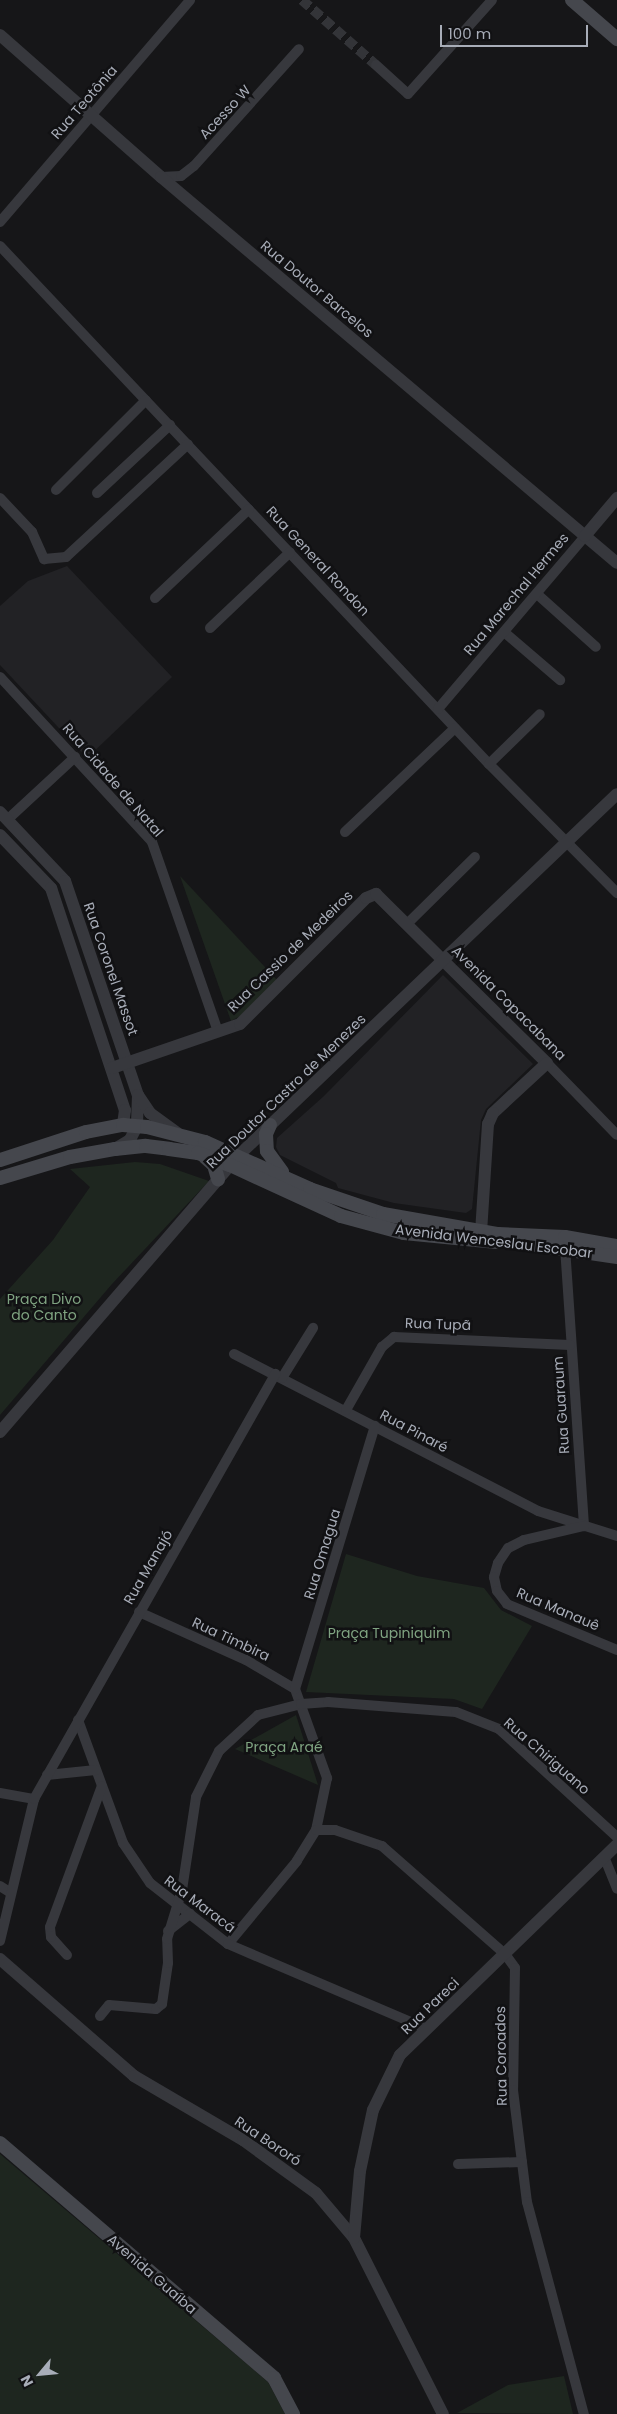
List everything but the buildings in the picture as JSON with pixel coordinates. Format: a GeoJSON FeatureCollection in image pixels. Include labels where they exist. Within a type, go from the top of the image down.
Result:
{"type":"FeatureCollection","features":[{"type":"Feature","properties":{"kind":"main road"},"geometry":{"type":"LineString","coordinates":[[572,0],[617,39]]}},
{"type":"Feature","properties":{"kind":"main road"},"geometry":{"type":"LineString","coordinates":[[270,1125],[266,1134],[267,1151],[275,1166],[288,1178]]}},
{"type":"Feature","properties":{"kind":"main road","name":"Avenida Wenceslau Escobar"},"geometry":{"type":"LineString","coordinates":[[0,1160],[86,1132],[130,1126],[178,1133],[240,1154],[288,1178],[345,1202],[383,1214],[481,1231],[565,1237],[617,1246]]}},
{"type":"Feature","properties":{"kind":"main road","name":"Avenida Wenceslau Escobar"},"geometry":{"type":"LineString","coordinates":[[0,1178],[70,1157],[146,1146],[198,1153],[230,1165],[340,1216],[404,1233],[566,1247],[617,1257]]}},
{"type":"Feature","properties":{"kind":"main road"},"geometry":{"type":"LineString","coordinates":[[198,1153],[214,1165],[218,1179]]}},
{"type":"Feature","properties":{"kind":"main road"},"geometry":{"type":"LineString","coordinates":[[458,1239],[481,1231]]}},
{"type":"Feature","properties":{"kind":"main road","name":"Avenida Guaíba"},"geometry":{"type":"LineString","coordinates":[[0,2143],[274,2378],[293,2414]]}},
{"type":"Feature","properties":{"kind":"street","name":"Rua Teotônia"},"geometry":{"type":"LineString","coordinates":[[0,222],[190,0]]}},
{"type":"Feature","properties":{"kind":"street"},"geometry":{"type":"LineString","coordinates":[[376,65],[408,94],[492,0]]}},
{"type":"Feature","properties":{"kind":"street","name":"Rua Doutor Barcelos"},"geometry":{"type":"LineString","coordinates":[[0,35],[92,114],[161,177],[617,563]]}},
{"type":"Feature","properties":{"kind":"street","name":"Acesso W"},"geometry":{"type":"LineString","coordinates":[[161,177],[181,176],[194,166],[299,49]]}},
{"type":"Feature","properties":{"kind":"street","name":"Rua General Rondon"},"geometry":{"type":"LineString","coordinates":[[0,246],[489,764],[617,893]]}},
{"type":"Feature","properties":{"kind":"street"},"geometry":{"type":"LineString","coordinates":[[56,490],[146,400]]}},
{"type":"Feature","properties":{"kind":"street"},"geometry":{"type":"LineString","coordinates":[[97,493],[170,425]]}},
{"type":"Feature","properties":{"kind":"street"},"geometry":{"type":"LineString","coordinates":[[0,498],[32,532],[44,560],[66,557],[188,444]]}},
{"type":"Feature","properties":{"kind":"street","name":"Rua Marechal Hermes"},"geometry":{"type":"LineString","coordinates":[[438,710],[617,498]]}},
{"type":"Feature","properties":{"kind":"street"},"geometry":{"type":"LineString","coordinates":[[154,598],[249,509]]}},
{"type":"Feature","properties":{"kind":"street"},"geometry":{"type":"LineString","coordinates":[[210,628],[290,552]]}},
{"type":"Feature","properties":{"kind":"street"},"geometry":{"type":"LineString","coordinates":[[537,594],[596,647]]}},
{"type":"Feature","properties":{"kind":"street"},"geometry":{"type":"LineString","coordinates":[[504,632],[560,680]]}},
{"type":"Feature","properties":{"kind":"street","name":"Rua Cidade de Natal"},"geometry":{"type":"LineString","coordinates":[[0,676],[152,842],[218,1031]]}},
{"type":"Feature","properties":{"kind":"street"},"geometry":{"type":"LineString","coordinates":[[489,764],[540,714]]}},
{"type":"Feature","properties":{"kind":"street"},"geometry":{"type":"LineString","coordinates":[[344,832],[455,728]]}},
{"type":"Feature","properties":{"kind":"street"},"geometry":{"type":"LineString","coordinates":[[4,816],[76,757]]}},
{"type":"Feature","properties":{"kind":"street","name":"Rua Doutor Castro de Menezes"},"geometry":{"type":"LineString","coordinates":[[0,1432],[240,1154],[617,794]]}},
{"type":"Feature","properties":{"kind":"street","name":"Rua Coronel Massot"},"geometry":{"type":"LineString","coordinates":[[4,816],[65,881],[138,1095],[130,1126]]}},
{"type":"Feature","properties":{"kind":"street"},"geometry":{"type":"LineString","coordinates":[[0,835],[51,888],[130,1126],[130,1140],[115,1149]]}},
{"type":"Feature","properties":{"kind":"street"},"geometry":{"type":"LineString","coordinates":[[408,922],[475,857]]}},
{"type":"Feature","properties":{"kind":"street","name":"Rua Cassio de Medeiros"},"geometry":{"type":"LineString","coordinates":[[112,1068],[240,1024],[366,898],[376,894]]}},
{"type":"Feature","properties":{"kind":"street","name":"Avenida Copacabana"},"geometry":{"type":"LineString","coordinates":[[376,894],[408,922],[616,1131]]}},
{"type":"Feature","properties":{"kind":"street"},"geometry":{"type":"LineString","coordinates":[[481,1231],[488,1124],[493,1113],[547,1063]]}},
{"type":"Feature","properties":{"kind":"street"},"geometry":{"type":"LineString","coordinates":[[138,1095],[150,1113],[178,1133]]}},
{"type":"Feature","properties":{"kind":"street","name":"Rua Guaraum"},"geometry":{"type":"LineString","coordinates":[[566,1247],[570,1345],[584,1526]]}},
{"type":"Feature","properties":{"kind":"street","name":"Rua Manajó"},"geometry":{"type":"LineString","coordinates":[[0,1941],[34,1800],[139,1612],[279,1376],[313,1328]]}},
{"type":"Feature","properties":{"kind":"street","name":"Rua Tupã"},"geometry":{"type":"LineString","coordinates":[[346,1410],[382,1347],[394,1337],[570,1345]]}},
{"type":"Feature","properties":{"kind":"street","name":"Rua Pinaré"},"geometry":{"type":"LineString","coordinates":[[234,1354],[346,1410],[538,1511],[584,1526]]}},
{"type":"Feature","properties":{"kind":"street","name":"Rua Omagua"},"geometry":{"type":"LineString","coordinates":[[295,1689],[375,1426]]}},
{"type":"Feature","properties":{"kind":"street"},"geometry":{"type":"LineString","coordinates":[[584,1526],[617,1536]]}},
{"type":"Feature","properties":{"kind":"street","name":"Rua Manauê"},"geometry":{"type":"LineString","coordinates":[[584,1526],[524,1540],[508,1548],[498,1563],[494,1577],[497,1591],[507,1604],[617,1650]]}},
{"type":"Feature","properties":{"kind":"street","name":"Rua Timbira"},"geometry":{"type":"LineString","coordinates":[[139,1612],[246,1660],[295,1689]]}},
{"type":"Feature","properties":{"kind":"street"},"geometry":{"type":"LineString","coordinates":[[228,1944],[297,1861],[316,1830],[326,1778],[295,1689]]}},
{"type":"Feature","properties":{"kind":"street","name":"Rua Chiriguano"},"geometry":{"type":"LineString","coordinates":[[301,1704],[328,1702],[456,1712],[499,1729],[617,1837]]}},
{"type":"Feature","properties":{"kind":"street"},"geometry":{"type":"LineString","coordinates":[[100,2016],[109,2005],[156,2009],[162,2004],[168,1963],[168,1931],[182,1890],[196,1796],[219,1751],[258,1715],[301,1704]]}},
{"type":"Feature","properties":{"kind":"street","name":"Rua Maracá"},"geometry":{"type":"LineString","coordinates":[[78,1720],[124,1843],[150,1883],[228,1944],[427,2029]]}},
{"type":"Feature","properties":{"kind":"street"},"geometry":{"type":"LineString","coordinates":[[47,1775],[96,1770]]}},
{"type":"Feature","properties":{"kind":"street"},"geometry":{"type":"LineString","coordinates":[[67,1955],[51,1937],[50,1927],[102,1786]]}},
{"type":"Feature","properties":{"kind":"street"},"geometry":{"type":"LineString","coordinates":[[0,1794],[34,1800]]}},
{"type":"Feature","properties":{"kind":"street","name":"Rua Coroados"},"geometry":{"type":"LineString","coordinates":[[316,1830],[335,1830],[382,1846],[505,1954],[515,1968],[513,2090],[527,2202],[584,2414]]}},
{"type":"Feature","properties":{"kind":"street","name":"Rua Pareci"},"geometry":{"type":"LineString","coordinates":[[354,2238],[360,2170],[373,2110],[400,2055],[617,1845]]}},
{"type":"Feature","properties":{"kind":"street"},"geometry":{"type":"LineString","coordinates":[[604,1859],[617,1889]]}},
{"type":"Feature","properties":{"kind":"street"},"geometry":{"type":"LineString","coordinates":[[0,1886],[12,1893]]}},
{"type":"Feature","properties":{"kind":"street"},"geometry":{"type":"LineString","coordinates":[[168,1931],[190,1914]]}},
{"type":"Feature","properties":{"kind":"street","name":"Rua Bororó"},"geometry":{"type":"LineString","coordinates":[[0,1959],[134,2076],[243,2140],[316,2193],[354,2238],[443,2414]]}},
{"type":"Feature","properties":{"kind":"street"},"geometry":{"type":"LineString","coordinates":[[458,2164],[522,2162]]}},
{"type":"Feature","properties":{"kind":"shaded area"},"geometry":{"type":"Polygon","coordinates":[[[67,566],[172,677],[87,758],[0,665],[0,606],[28,581],[67,566]]]}},
{"type":"Feature","properties":{"kind":"shaded area"},"geometry":{"type":"Polygon","coordinates":[[[443,975],[533,1064],[486,1109],[481,1120],[472,1209],[466,1213],[394,1203],[338,1188],[336,1183],[280,1155],[276,1147],[277,1138],[324,1096],[443,975]]]}},
{"type":"Feature","properties":{"kind":"green space"},"geometry":{"type":"Polygon","coordinates":[[[180,876],[277,980],[246,1013],[231,1021],[180,876]]]}},
{"type":"Feature","properties":{"kind":"green space","name":"Praça Divo do Canto"},"geometry":{"type":"Polygon","coordinates":[[[135,1162],[160,1164],[209,1181],[112,1284],[0,1415],[0,1299],[53,1240],[90,1187],[70,1169],[135,1162]]]}},
{"type":"Feature","properties":{"kind":"green space","name":"Praça Tupiniquim"},"geometry":{"type":"Polygon","coordinates":[[[346,1554],[417,1576],[484,1588],[501,1610],[532,1626],[482,1709],[454,1699],[306,1692],[346,1554]]]}},
{"type":"Feature","properties":{"kind":"green space","name":"Praça Araé"},"geometry":{"type":"Polygon","coordinates":[[[296,1715],[318,1785],[235,1749],[296,1715]]]}},
{"type":"Feature","properties":{"kind":"green space"},"geometry":{"type":"Polygon","coordinates":[[[0,2154],[268,2382],[285,2414],[0,2414],[0,2154]]]}},
{"type":"Feature","properties":{"kind":"green space"},"geometry":{"type":"Polygon","coordinates":[[[564,2376],[573,2414],[457,2413],[508,2385],[564,2376]]]}},
{"type":"Feature","properties":{"kind":"tunnel"},"geometry":{"type":"LineString","coordinates":[[302,0],[376,65]]}}]}
